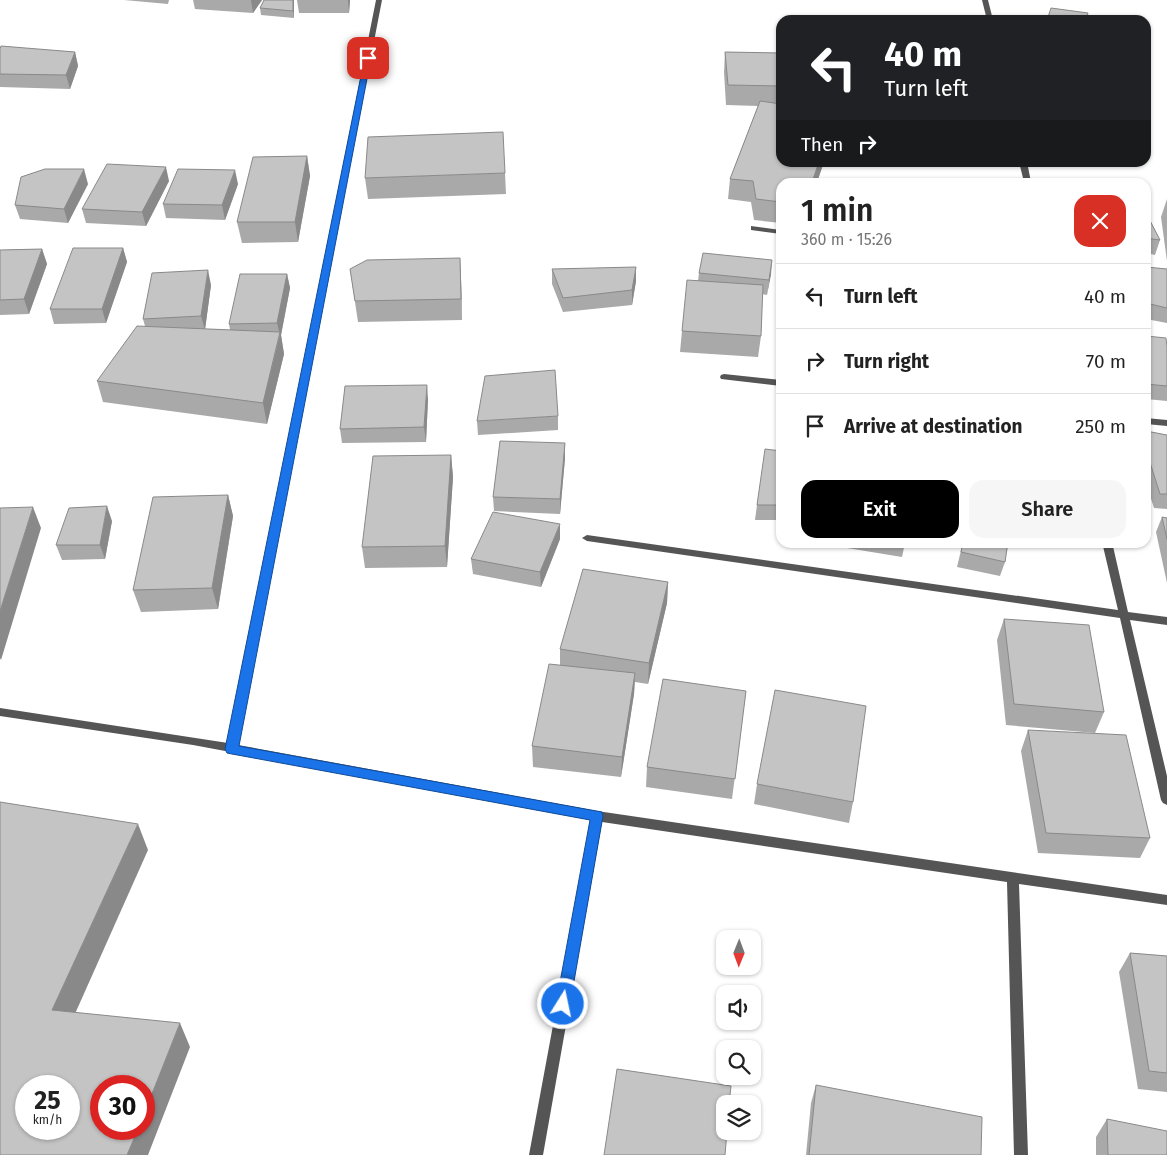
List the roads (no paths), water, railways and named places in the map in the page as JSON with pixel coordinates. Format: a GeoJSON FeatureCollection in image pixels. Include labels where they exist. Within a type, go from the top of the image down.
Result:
{"type":"FeatureCollection","features":[{"type":"Feature","properties":{"kind":"street"},"geometry":{"type":"LineString","coordinates":[[232,749],[379,0]]}},
{"type":"Feature","properties":{"kind":"street"},"geometry":{"type":"LineString","coordinates":[[985,0],[989,15]]}},
{"type":"Feature","properties":{"kind":"street"},"geometry":{"type":"LineString","coordinates":[[754,228],[776,231]]}},
{"type":"Feature","properties":{"kind":"street"},"geometry":{"type":"LineString","coordinates":[[724,377],[776,382]]}},
{"type":"Feature","properties":{"kind":"street"},"geometry":{"type":"LineString","coordinates":[[1151,422],[1167,424]]}},
{"type":"Feature","properties":{"kind":"street"},"geometry":{"type":"LineString","coordinates":[[587,538],[1167,621]]}},
{"type":"Feature","properties":{"kind":"street"},"geometry":{"type":"LineString","coordinates":[[1109,548],[1167,800]]}},
{"type":"Feature","properties":{"kind":"street"},"geometry":{"type":"LineString","coordinates":[[0,712],[193,741],[597,816],[1167,900]]}},
{"type":"Feature","properties":{"kind":"street"},"geometry":{"type":"LineString","coordinates":[[536,1155],[597,816]]}},
{"type":"Feature","properties":{"kind":"street"},"geometry":{"type":"LineString","coordinates":[[1013,878],[1021,1155]]}}]}
